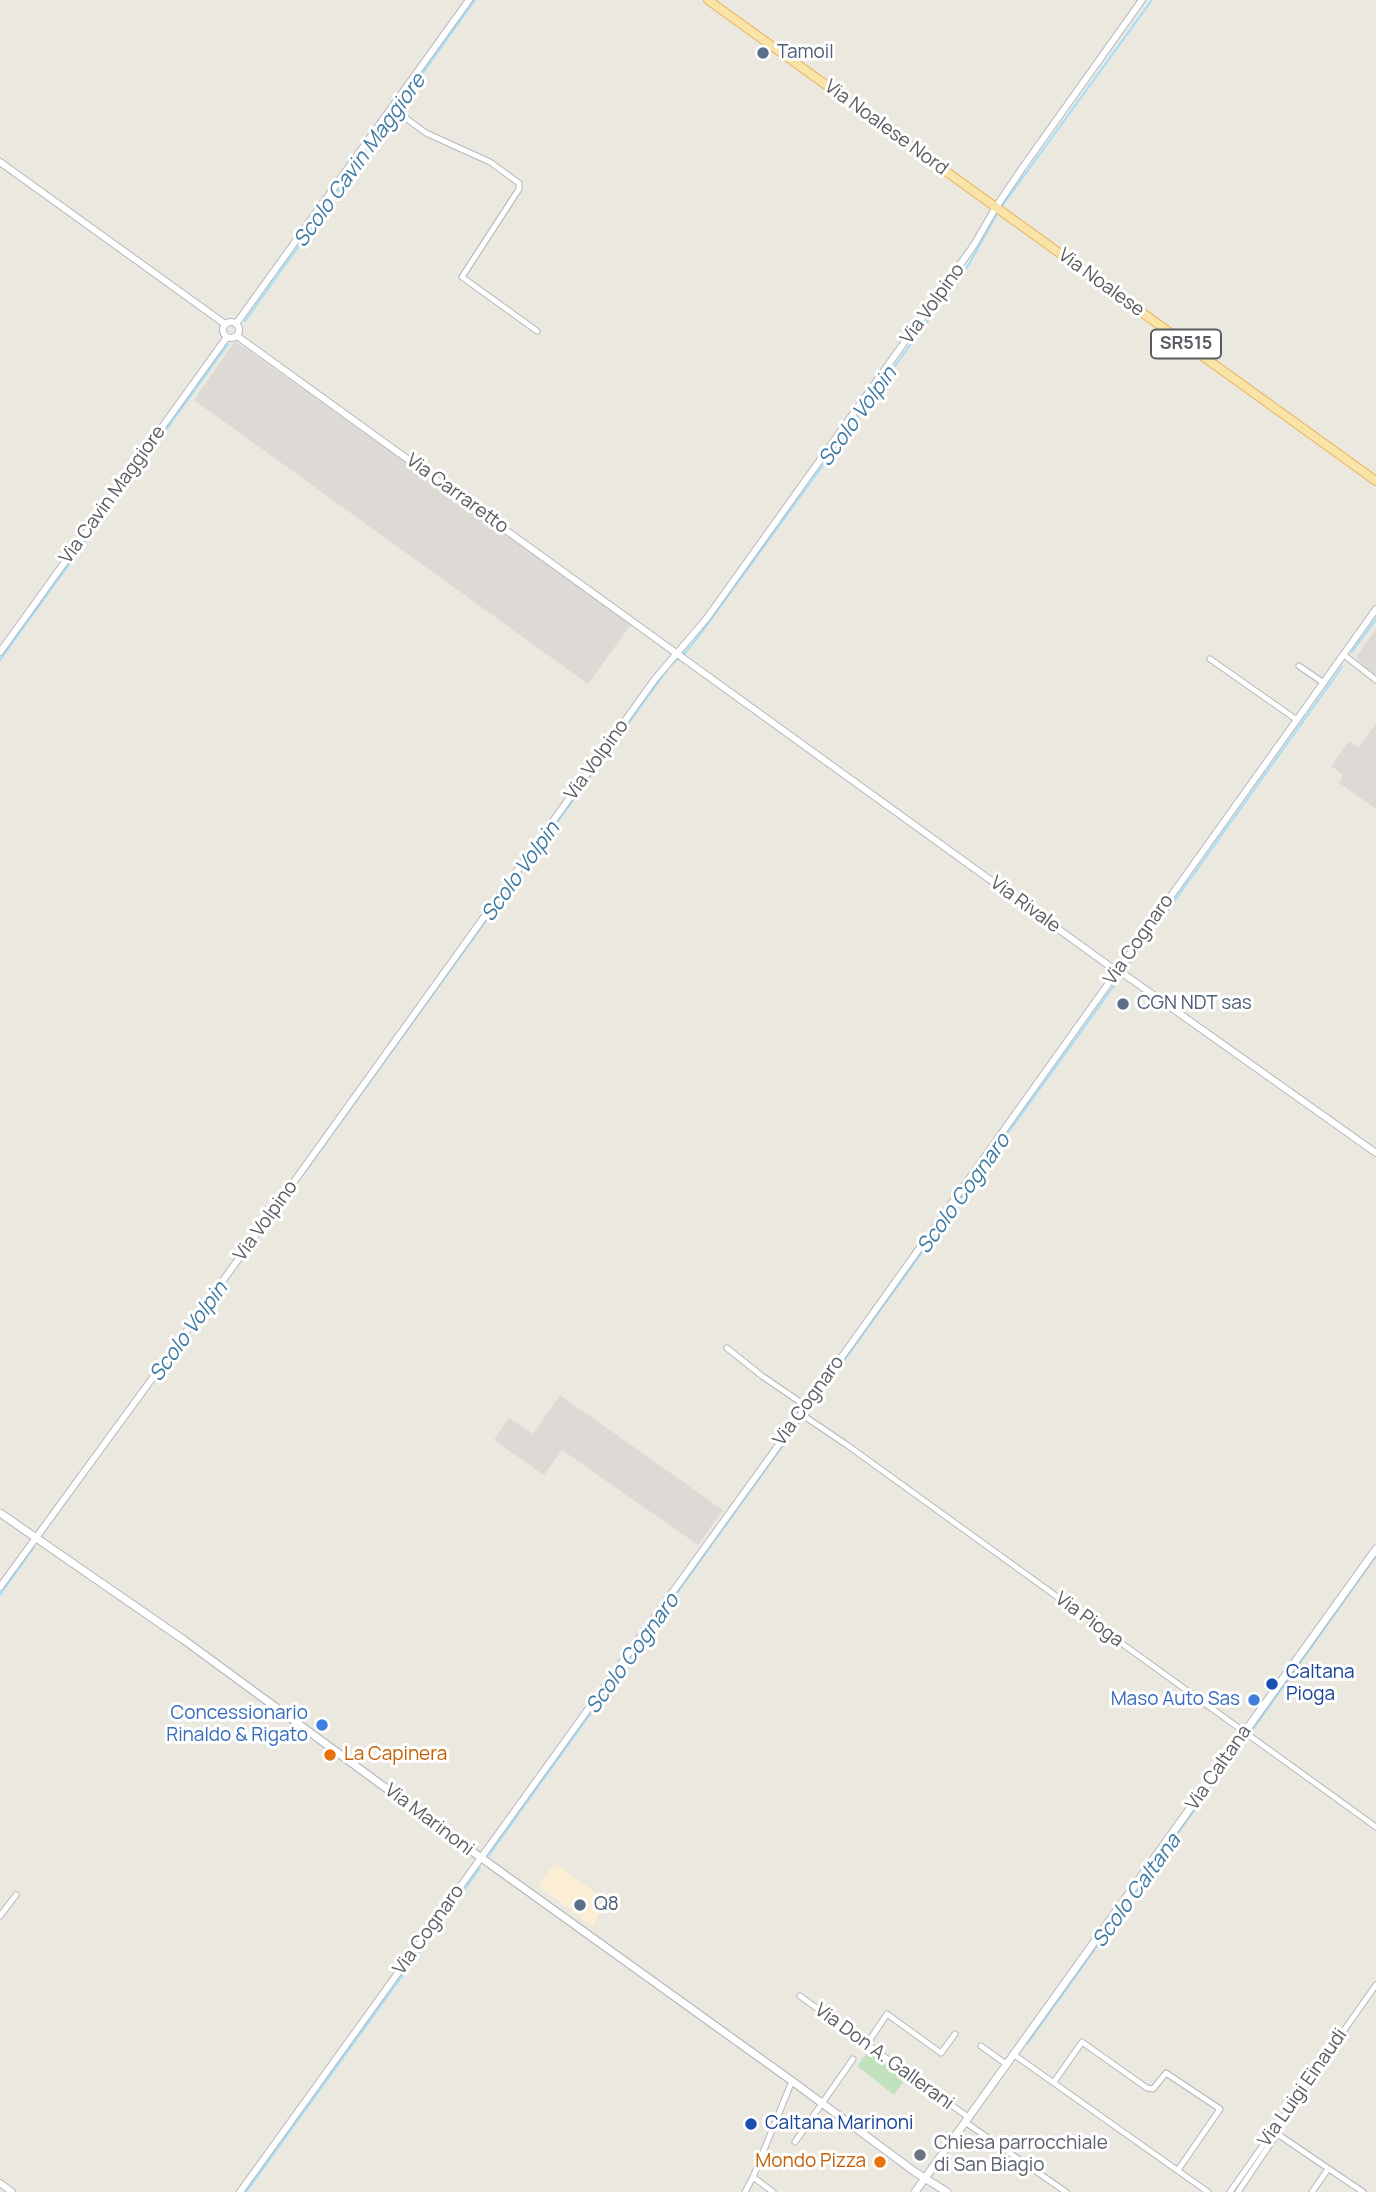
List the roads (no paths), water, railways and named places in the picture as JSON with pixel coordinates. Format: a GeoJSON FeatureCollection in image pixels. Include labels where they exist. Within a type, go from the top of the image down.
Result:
{"type":"FeatureCollection","features":[{"type":"Feature","properties":{"kind":"main road","name":"Via Noalese Nord"},"geometry":{"type":"LineString","coordinates":[[708,0],[996,207]]}},
{"type":"Feature","properties":{"kind":"main road","name":"Via Noalese"},"geometry":{"type":"LineString","coordinates":[[996,207],[1376,481]]}},
{"type":"Feature","properties":{"kind":"main road","name":"Via Marinoni"},"geometry":{"type":"LineString","coordinates":[[0,1513],[184,1640],[481,1858],[947,2192]]}},
{"type":"Feature","properties":{"kind":"main road","name":"Via Caltana"},"geometry":{"type":"LineString","coordinates":[[915,2192],[1376,1549]]}},
{"type":"Feature","properties":{"kind":"street"},"geometry":{"type":"LineString","coordinates":[[236,324],[395,110],[469,0]]}},
{"type":"Feature","properties":{"kind":"street","name":"Via Volpino"},"geometry":{"type":"LineString","coordinates":[[0,1587],[656,679],[680,655],[707,618],[945,287],[983,232],[996,207],[1142,0]]}},
{"type":"Feature","properties":{"kind":"street"},"geometry":{"type":"LineString","coordinates":[[395,110],[426,134],[490,162],[519,183],[519,189],[462,276],[537,331]]}},
{"type":"Feature","properties":{"kind":"street"},"geometry":{"type":"LineString","coordinates":[[0,162],[225,324]]}},
{"type":"Feature","properties":{"kind":"street"},"geometry":{"type":"LineString","coordinates":[[225,324],[236,324],[240,329],[237,336],[227,337],[223,331],[225,324]]}},
{"type":"Feature","properties":{"kind":"street","name":"Via Carraretto"},"geometry":{"type":"LineString","coordinates":[[237,336],[680,655]]}},
{"type":"Feature","properties":{"kind":"street","name":"Via Cavin Maggiore"},"geometry":{"type":"LineString","coordinates":[[0,653],[227,337]]}},
{"type":"Feature","properties":{"kind":"street","name":"Via Cognaro"},"geometry":{"type":"LineString","coordinates":[[240,2192],[801,1414],[1376,609]]}},
{"type":"Feature","properties":{"kind":"street"},"geometry":{"type":"LineString","coordinates":[[1344,654],[1376,680]]}},
{"type":"Feature","properties":{"kind":"street","name":"Via Rivale"},"geometry":{"type":"LineString","coordinates":[[680,655],[1118,971],[1376,1153]]}},
{"type":"Feature","properties":{"kind":"street"},"geometry":{"type":"LineString","coordinates":[[1210,659],[1297,720]]}},
{"type":"Feature","properties":{"kind":"street"},"geometry":{"type":"LineString","coordinates":[[1299,666],[1324,683]]}},
{"type":"Feature","properties":{"kind":"street"},"geometry":{"type":"LineString","coordinates":[[727,1348],[806,1406]]}},
{"type":"Feature","properties":{"kind":"street","name":"Via Pioga"},"geometry":{"type":"LineString","coordinates":[[801,1414],[1376,1827]]}},
{"type":"Feature","properties":{"kind":"street"},"geometry":{"type":"LineString","coordinates":[[0,1916],[16,1895]]}},
{"type":"Feature","properties":{"kind":"street","name":"Via Luigi Einaudi"},"geometry":{"type":"LineString","coordinates":[[1230,2192],[1275,2132],[1376,1985]]}},
{"type":"Feature","properties":{"kind":"street","name":"Via Don A. Gallerani"},"geometry":{"type":"LineString","coordinates":[[800,1996],[1053,2186],[1066,2192]]}},
{"type":"Feature","properties":{"kind":"street"},"geometry":{"type":"LineString","coordinates":[[867,2044],[887,2014],[941,2053],[955,2034]]}},
{"type":"Feature","properties":{"kind":"street"},"geometry":{"type":"LineString","coordinates":[[1054,2082],[1082,2042],[1147,2088],[1153,2089],[1166,2073],[1220,2109],[1178,2170]]}},
{"type":"Feature","properties":{"kind":"street"},"geometry":{"type":"LineString","coordinates":[[981,2046],[1006,2064]]}},
{"type":"Feature","properties":{"kind":"street"},"geometry":{"type":"LineString","coordinates":[[1013,2054],[1209,2192]]}},
{"type":"Feature","properties":{"kind":"street"},"geometry":{"type":"LineString","coordinates":[[795,2142],[853,2059]]}},
{"type":"Feature","properties":{"kind":"street"},"geometry":{"type":"LineString","coordinates":[[745,2192],[792,2081]]}},
{"type":"Feature","properties":{"kind":"street"},"geometry":{"type":"LineString","coordinates":[[1275,2132],[1363,2192]]}},
{"type":"Feature","properties":{"kind":"street","name":"Via Luigi Einaudi"},"geometry":{"type":"LineString","coordinates":[[1238,2192],[1275,2132]]}},
{"type":"Feature","properties":{"kind":"street"},"geometry":{"type":"LineString","coordinates":[[1312,2192],[1328,2169]]}},
{"type":"Feature","properties":{"kind":"street"},"geometry":{"type":"LineString","coordinates":[[753,2177],[773,2192]]}},
{"type":"Feature","properties":{"kind":"street"},"geometry":{"type":"LineString","coordinates":[[0,2183],[12,2192]]}},
{"type":"Feature","properties":{"kind":"waterway","name":"Scolo Cavin Maggiore"},"geometry":{"type":"LineString","coordinates":[[245,321],[475,0]]}},
{"type":"Feature","properties":{"kind":"waterway","name":"Scolo Volpin"},"geometry":{"type":"LineString","coordinates":[[1002,206],[1152,0]]}},
{"type":"Feature","properties":{"kind":"waterway","name":"Scolo Volpin"},"geometry":{"type":"LineString","coordinates":[[684,654],[969,264],[997,214]]}},
{"type":"Feature","properties":{"kind":"waterway","name":"Scolo Cavin Maggiore"},"geometry":{"type":"LineString","coordinates":[[0,660],[228,344]]}},
{"type":"Feature","properties":{"kind":"waterway","name":"Scolo Cognaro"},"geometry":{"type":"LineString","coordinates":[[1352,652],[1376,619]]}},
{"type":"Feature","properties":{"kind":"waterway","name":"Scolo Volpin"},"geometry":{"type":"LineString","coordinates":[[671,665],[680,657]]}},
{"type":"Feature","properties":{"kind":"waterway","name":"Scolo Cognaro"},"geometry":{"type":"LineString","coordinates":[[1125,970],[1342,667]]}},
{"type":"Feature","properties":{"kind":"waterway","name":"Scolo Volpin"},"geometry":{"type":"LineString","coordinates":[[302,1176],[667,670]]}},
{"type":"Feature","properties":{"kind":"waterway","name":"Scolo Cognaro"},"geometry":{"type":"LineString","coordinates":[[807,1412],[1121,976]]}},
{"type":"Feature","properties":{"kind":"waterway","name":"Scolo Cognaro"},"geometry":{"type":"LineString","coordinates":[[489,1855],[802,1419]]}},
{"type":"Feature","properties":{"kind":"waterway","name":"Scolo Volpin"},"geometry":{"type":"LineString","coordinates":[[44,1532],[120,1427]]}},
{"type":"Feature","properties":{"kind":"waterway","name":"Scolo Volpin"},"geometry":{"type":"LineString","coordinates":[[0,1595],[34,1547]]}},
{"type":"Feature","properties":{"kind":"waterway","name":"Scolo Caltana"},"geometry":{"type":"LineString","coordinates":[[1251,1732],[1376,1556]]}},
{"type":"Feature","properties":{"kind":"waterway","name":"Scolo Caltana"},"geometry":{"type":"LineString","coordinates":[[1027,2044],[1246,1738]]}},
{"type":"Feature","properties":{"kind":"waterway","name":"Scolo Cognaro"},"geometry":{"type":"LineString","coordinates":[[246,2192],[480,1868]]}},
{"type":"Feature","properties":{"kind":"place","name":"Tamoil"},"geometry":{"type":"Point","coordinates":[763,53]}},
{"type":"Feature","properties":{"kind":"place","name":"CGN NDT sas"},"geometry":{"type":"Point","coordinates":[1123,1004]}},
{"type":"Feature","properties":{"kind":"place","name":"Caltana Pioga"},"geometry":{"type":"Point","coordinates":[1272,1684]}},
{"type":"Feature","properties":{"kind":"place","name":"Maso Auto Sas"},"geometry":{"type":"Point","coordinates":[1254,1700]}},
{"type":"Feature","properties":{"kind":"place","name":"Concessionario Rinaldo & Rigato"},"geometry":{"type":"Point","coordinates":[322,1725]}},
{"type":"Feature","properties":{"kind":"place","name":"La Capinera"},"geometry":{"type":"Point","coordinates":[330,1755]}},
{"type":"Feature","properties":{"kind":"place","name":"Q8"},"geometry":{"type":"Point","coordinates":[580,1905]}},
{"type":"Feature","properties":{"kind":"place","name":"Caltana Marinoni"},"geometry":{"type":"Point","coordinates":[751,2124]}},
{"type":"Feature","properties":{"kind":"place","name":"Chiesa parrocchiale di San Biagio"},"geometry":{"type":"Point","coordinates":[920,2155]}},
{"type":"Feature","properties":{"kind":"place","name":"Mondo Pizza"},"geometry":{"type":"Point","coordinates":[880,2162]}}]}
